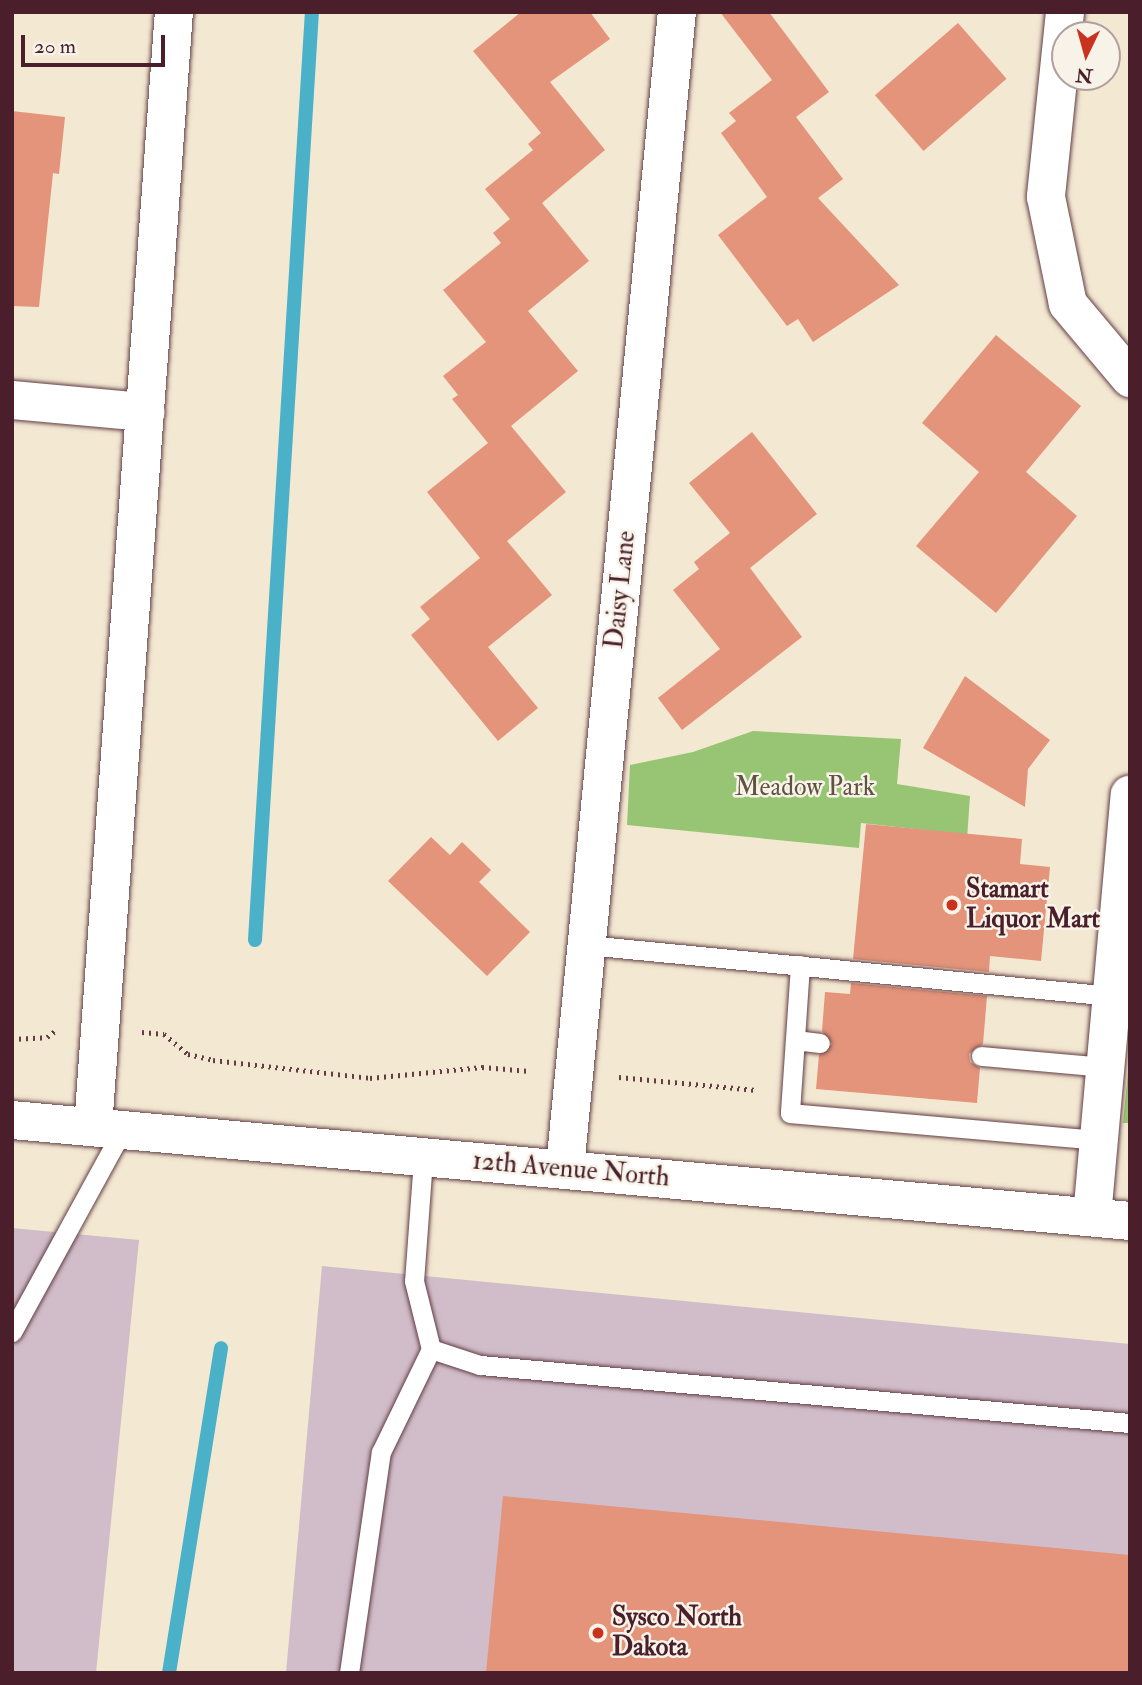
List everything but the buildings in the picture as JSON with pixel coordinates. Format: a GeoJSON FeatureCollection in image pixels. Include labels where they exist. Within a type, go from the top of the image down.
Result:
{"type":"FeatureCollection","features":[{"type":"Feature","properties":{"kind":"street"},"geometry":{"type":"LineString","coordinates":[[108,1128],[145,412],[174,12]]}},
{"type":"Feature","properties":{"kind":"street","name":"Daisy Lane"},"geometry":{"type":"LineString","coordinates":[[565,1168],[677,12]]}},
{"type":"Feature","properties":{"kind":"street"},"geometry":{"type":"LineString","coordinates":[[1065,12],[1046,197],[1068,304],[1130,378]]}},
{"type":"Feature","properties":{"kind":"street"},"geometry":{"type":"LineString","coordinates":[[12,400],[145,412]]}},
{"type":"Feature","properties":{"kind":"street"},"geometry":{"type":"LineString","coordinates":[[1092,1217],[1130,795]]}},
{"type":"Feature","properties":{"kind":"street","name":"12th Avenue North"},"geometry":{"type":"LineString","coordinates":[[12,1120],[1130,1221]]}},
{"type":"Feature","properties":{"kind":"lane"},"geometry":{"type":"LineString","coordinates":[[587,944],[1112,996]]}},
{"type":"Feature","properties":{"kind":"lane"},"geometry":{"type":"LineString","coordinates":[[800,965],[790,1113],[1098,1140]]}},
{"type":"Feature","properties":{"kind":"lane"},"geometry":{"type":"LineString","coordinates":[[795,1040],[820,1042]]}},
{"type":"Feature","properties":{"kind":"lane"},"geometry":{"type":"LineString","coordinates":[[981,1056],[1104,1067]]}},
{"type":"Feature","properties":{"kind":"lane"},"geometry":{"type":"LineString","coordinates":[[12,1332],[108,1128]]}},
{"type":"Feature","properties":{"kind":"lane"},"geometry":{"type":"LineString","coordinates":[[349,1673],[381,1452],[431,1349],[414,1281],[423,1159]]}},
{"type":"Feature","properties":{"kind":"lane"},"geometry":{"type":"LineString","coordinates":[[431,1349],[480,1365],[1130,1423]]}},
{"type":"Feature","properties":{"kind":"shaded area"},"geometry":{"type":"Polygon","coordinates":[[[12,1228],[139,1240],[96,1673],[12,1673],[12,1228]]]}},
{"type":"Feature","properties":{"kind":"shaded area"},"geometry":{"type":"Polygon","coordinates":[[[322,1266],[1130,1344],[1130,1673],[286,1673],[322,1266]]]}},
{"type":"Feature","properties":{"kind":"green space","name":"Meadow Park"},"geometry":{"type":"Polygon","coordinates":[[[753,731],[901,739],[897,784],[970,796],[967,839],[952,833],[861,823],[859,848],[627,825],[630,765],[693,752],[753,731]]]}},
{"type":"Feature","properties":{"kind":"green space"},"geometry":{"type":"Polygon","coordinates":[[[1130,1051],[1130,1123],[1123,1123],[1130,1051]]]}},
{"type":"Feature","properties":{"kind":"waterway"},"geometry":{"type":"LineString","coordinates":[[255,940],[312,12]]}},
{"type":"Feature","properties":{"kind":"waterway"},"geometry":{"type":"LineString","coordinates":[[169,1673],[221,1348]]}},
{"type":"Feature","properties":{"kind":"place","name":"Stamart Liquor Mart"},"geometry":{"type":"Point","coordinates":[952,905]}},
{"type":"Feature","properties":{"kind":"place","name":"Sysco North Dakota"},"geometry":{"type":"Point","coordinates":[598,1633]}}]}
